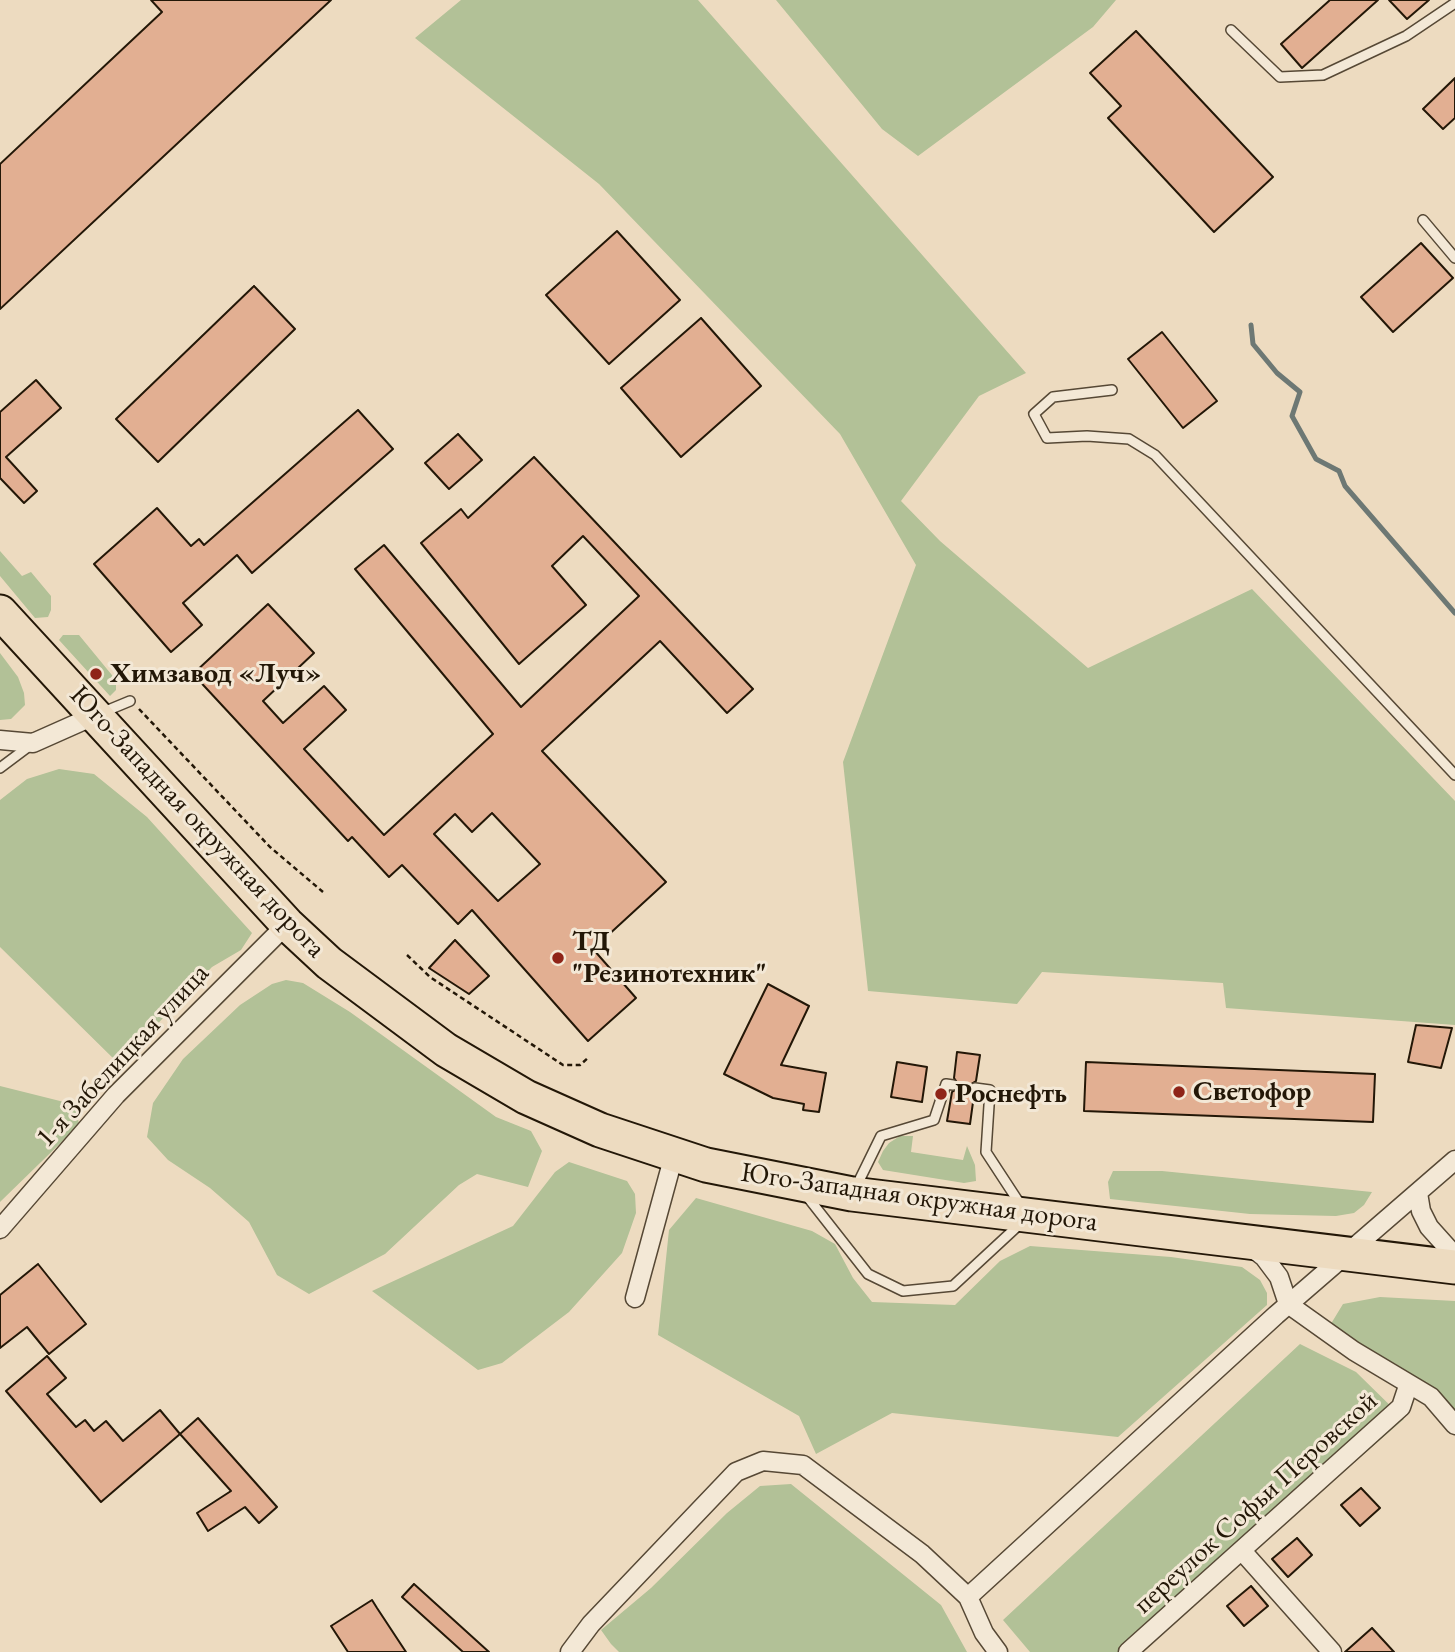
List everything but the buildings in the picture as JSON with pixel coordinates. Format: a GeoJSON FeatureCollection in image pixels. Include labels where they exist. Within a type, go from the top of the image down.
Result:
{"type":"FeatureCollection","features":[{"type":"Feature","properties":{"kind":"highway","name":"Юго-Западная окружная дорога"},"geometry":{"type":"LineString","coordinates":[[0,612],[287,924],[361,988],[471,1065],[526,1097],[600,1130],[674,1155],[798,1185],[852,1194],[1455,1267]]}},
{"type":"Feature","properties":{"kind":"street"},"geometry":{"type":"LineString","coordinates":[[0,740],[33,743],[96,715]]}},
{"type":"Feature","properties":{"kind":"street","name":"1-я Забелицкая улица"},"geometry":{"type":"LineString","coordinates":[[0,1229],[116,1095],[287,924]]}},
{"type":"Feature","properties":{"kind":"street"},"geometry":{"type":"LineString","coordinates":[[635,1298],[674,1155]]}},
{"type":"Feature","properties":{"kind":"street"},"geometry":{"type":"LineString","coordinates":[[968,1597],[1288,1304],[1455,1160]]}},
{"type":"Feature","properties":{"kind":"street"},"geometry":{"type":"LineString","coordinates":[[1418,1193],[1429,1227],[1455,1256]]}},
{"type":"Feature","properties":{"kind":"street"},"geometry":{"type":"LineString","coordinates":[[1239,1239],[1264,1258],[1279,1277],[1288,1304],[1408,1386],[1431,1397],[1455,1425]]}},
{"type":"Feature","properties":{"kind":"street","name":"переулок Софьи Перовской"},"geometry":{"type":"LineString","coordinates":[[1128,1652],[1401,1408],[1408,1386]]}},
{"type":"Feature","properties":{"kind":"street"},"geometry":{"type":"LineString","coordinates":[[580,1649],[591,1625],[736,1472],[762,1461],[803,1465],[922,1554],[968,1597],[984,1633],[998,1652]]}},
{"type":"Feature","properties":{"kind":"street"},"geometry":{"type":"LineString","coordinates":[[1243,1552],[1332,1652]]}},
{"type":"Feature","properties":{"kind":"lane"},"geometry":{"type":"LineString","coordinates":[[1231,30],[1280,77],[1323,75],[1406,36],[1455,4]]}},
{"type":"Feature","properties":{"kind":"lane"},"geometry":{"type":"LineString","coordinates":[[1423,220],[1455,258]]}},
{"type":"Feature","properties":{"kind":"lane"},"geometry":{"type":"LineString","coordinates":[[1112,390],[1053,397],[1034,414],[1047,438],[1087,436],[1129,439],[1155,454],[1455,775]]}},
{"type":"Feature","properties":{"kind":"lane"},"geometry":{"type":"LineString","coordinates":[[96,715],[130,701]]}},
{"type":"Feature","properties":{"kind":"lane"},"geometry":{"type":"LineString","coordinates":[[0,768],[33,743]]}},
{"type":"Feature","properties":{"kind":"lane"},"geometry":{"type":"LineString","coordinates":[[852,1194],[881,1136],[934,1120],[946,1084],[953,1085]]}},
{"type":"Feature","properties":{"kind":"lane"},"geometry":{"type":"LineString","coordinates":[[798,1185],[868,1275],[903,1291],[953,1286],[1029,1216],[986,1152],[990,1090],[975,1088]]}},
{"type":"Feature","properties":{"kind":"path"},"geometry":{"type":"LineString","coordinates":[[130,701],[270,847],[323,892]]}},
{"type":"Feature","properties":{"kind":"path"},"geometry":{"type":"LineString","coordinates":[[407,955],[429,977],[563,1065],[580,1065],[589,1057]]}},
{"type":"Feature","properties":{"kind":"green space"},"geometry":{"type":"Polygon","coordinates":[[[461,0],[698,0],[1026,373],[979,396],[901,501],[940,541],[1088,668],[1252,589],[1455,801],[1455,1025],[1226,1008],[1223,983],[1042,972],[1017,1004],[868,991],[843,762],[916,565],[840,434],[599,184],[415,38],[461,0]]]}},
{"type":"Feature","properties":{"kind":"green space"},"geometry":{"type":"Polygon","coordinates":[[[776,0],[1116,0],[1093,27],[918,156],[882,129],[776,0]]]}},
{"type":"Feature","properties":{"kind":"green space"},"geometry":{"type":"Polygon","coordinates":[[[0,551],[22,576],[31,572],[51,596],[48,617],[35,618],[0,576],[0,551]]]}},
{"type":"Feature","properties":{"kind":"green space"},"geometry":{"type":"Polygon","coordinates":[[[63,635],[79,635],[116,680],[116,690],[110,696],[59,640],[63,635]]]}},
{"type":"Feature","properties":{"kind":"green space"},"geometry":{"type":"Polygon","coordinates":[[[0,653],[18,677],[25,705],[11,719],[0,720],[0,653]]]}},
{"type":"Feature","properties":{"kind":"green space"},"geometry":{"type":"Polygon","coordinates":[[[59,769],[94,774],[147,817],[252,933],[241,950],[212,967],[119,1064],[0,947],[0,800],[27,779],[59,769]]]}},
{"type":"Feature","properties":{"kind":"green space"},"geometry":{"type":"Polygon","coordinates":[[[286,980],[303,983],[350,1012],[496,1117],[531,1131],[542,1151],[528,1187],[477,1174],[459,1185],[385,1254],[309,1294],[277,1275],[249,1222],[210,1188],[168,1160],[147,1137],[153,1103],[183,1059],[240,1005],[272,984],[286,980]]]}},
{"type":"Feature","properties":{"kind":"green space"},"geometry":{"type":"Polygon","coordinates":[[[0,1086],[76,1105],[79,1125],[0,1202],[0,1086]]]}},
{"type":"Feature","properties":{"kind":"green space"},"geometry":{"type":"Polygon","coordinates":[[[900,1136],[913,1136],[911,1152],[963,1160],[967,1146],[975,1165],[976,1181],[964,1183],[883,1170],[878,1162],[883,1151],[900,1136]]]}},
{"type":"Feature","properties":{"kind":"green space"},"geometry":{"type":"Polygon","coordinates":[[[569,1162],[627,1181],[635,1194],[636,1213],[622,1253],[569,1312],[502,1363],[478,1370],[372,1291],[513,1226],[555,1172],[569,1162]]]}},
{"type":"Feature","properties":{"kind":"green space"},"geometry":{"type":"Polygon","coordinates":[[[1113,1171],[1162,1171],[1372,1192],[1364,1205],[1354,1213],[1336,1216],[1250,1214],[1110,1199],[1108,1182],[1113,1171]]]}},
{"type":"Feature","properties":{"kind":"green space"},"geometry":{"type":"Polygon","coordinates":[[[696,1198],[812,1231],[835,1244],[853,1278],[872,1302],[955,1305],[1000,1261],[1030,1246],[1171,1257],[1242,1267],[1260,1280],[1267,1293],[1267,1305],[1118,1437],[892,1413],[816,1454],[799,1416],[658,1335],[669,1230],[696,1198]]]}},
{"type":"Feature","properties":{"kind":"green space"},"geometry":{"type":"Polygon","coordinates":[[[1380,1297],[1455,1301],[1455,1427],[1396,1364],[1352,1346],[1329,1327],[1343,1304],[1380,1297]]]}},
{"type":"Feature","properties":{"kind":"green space"},"geometry":{"type":"Polygon","coordinates":[[[1300,1344],[1356,1372],[1404,1419],[1137,1652],[1030,1652],[1003,1620],[1300,1344]]]}},
{"type":"Feature","properties":{"kind":"green space"},"geometry":{"type":"Polygon","coordinates":[[[791,1484],[941,1605],[967,1652],[619,1652],[611,1644],[601,1630],[651,1588],[727,1513],[760,1486],[791,1484]]]}},
{"type":"Feature","properties":{"kind":"waterway"},"geometry":{"type":"LineString","coordinates":[[1251,325],[1253,344],[1277,373],[1300,392],[1292,416],[1316,459],[1339,471],[1345,486],[1455,613]]}},
{"type":"Feature","properties":{"kind":"place","name":"Химзавод «Луч»"},"geometry":{"type":"Point","coordinates":[96,674]}},
{"type":"Feature","properties":{"kind":"place","name":"ТД \"Резинотехник\""},"geometry":{"type":"Point","coordinates":[558,958]}},
{"type":"Feature","properties":{"kind":"place","name":"Светофор"},"geometry":{"type":"Point","coordinates":[1179,1092]}},
{"type":"Feature","properties":{"kind":"place","name":"Роснефть"},"geometry":{"type":"Point","coordinates":[941,1094]}}]}
